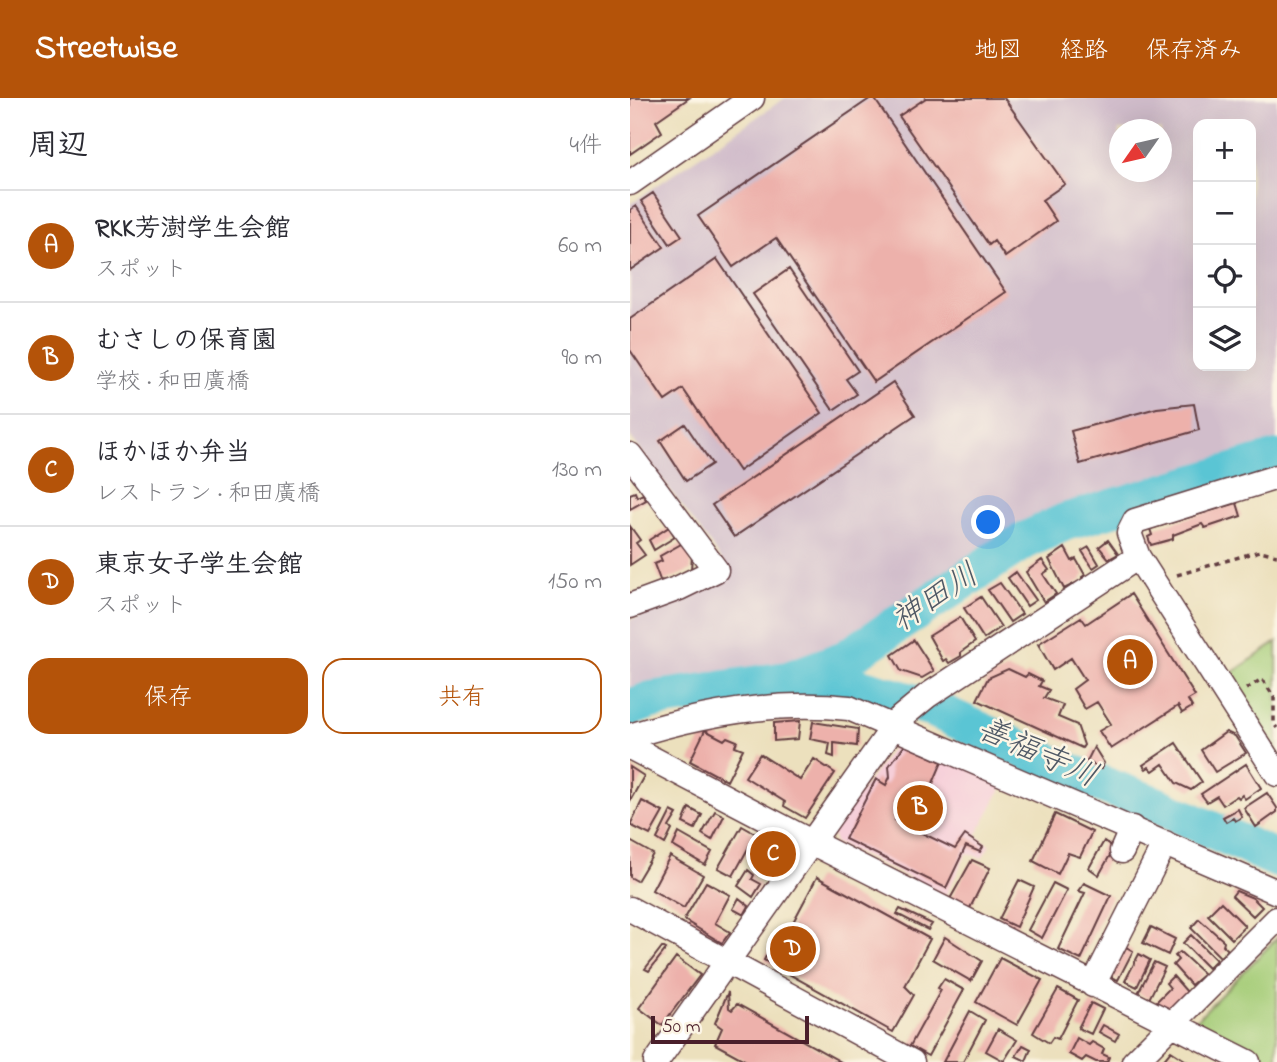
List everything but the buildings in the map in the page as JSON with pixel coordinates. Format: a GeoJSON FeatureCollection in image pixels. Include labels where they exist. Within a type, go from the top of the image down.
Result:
{"type":"FeatureCollection","features":[{"type":"Feature","properties":{"kind":"street"},"geometry":{"type":"LineString","coordinates":[[630,183],[752,98]]}},
{"type":"Feature","properties":{"kind":"street"},"geometry":{"type":"LineString","coordinates":[[630,606],[679,588],[716,570],[634,468]]}},
{"type":"Feature","properties":{"kind":"street"},"geometry":{"type":"LineString","coordinates":[[1277,477],[1135,521],[1129,533],[1138,556],[1277,774]]}},
{"type":"Feature","properties":{"kind":"street"},"geometry":{"type":"LineString","coordinates":[[656,1062],[896,722],[926,696],[1138,556]]}},
{"type":"Feature","properties":{"kind":"street"},"geometry":{"type":"LineString","coordinates":[[630,736],[676,722],[754,708],[812,704],[849,708],[896,722],[1277,892]]}},
{"type":"Feature","properties":{"kind":"street"},"geometry":{"type":"LineString","coordinates":[[630,747],[811,842],[1248,1062]]}},
{"type":"Feature","properties":{"kind":"street"},"geometry":{"type":"LineString","coordinates":[[1122,851],[1132,828]]}},
{"type":"Feature","properties":{"kind":"street"},"geometry":{"type":"LineString","coordinates":[[1093,985],[1165,843]]}},
{"type":"Feature","properties":{"kind":"street"},"geometry":{"type":"LineString","coordinates":[[630,909],[904,1049]]}},
{"type":"Feature","properties":{"kind":"street"},"geometry":{"type":"LineString","coordinates":[[1134,1062],[1277,919]]}},
{"type":"Feature","properties":{"kind":"path"},"geometry":{"type":"LineString","coordinates":[[1154,581],[1260,551],[1277,555]]}},
{"type":"Feature","properties":{"kind":"path"},"geometry":{"type":"LineString","coordinates":[[1262,678],[1274,697],[1274,724],[1277,728]]}},
{"type":"Feature","properties":{"kind":"shaded area"},"geometry":{"type":"Polygon","coordinates":[[[785,98],[1277,98],[1277,442],[1046,516],[842,641],[765,669],[681,680],[630,694],[630,620],[731,572],[630,436],[630,204],[785,98]]]}},
{"type":"Feature","properties":{"kind":"shaded area"},"geometry":{"type":"Polygon","coordinates":[[[909,741],[1004,784],[976,836],[990,845],[982,858],[967,853],[946,895],[835,843],[832,833],[893,747],[909,741]]]}},
{"type":"Feature","properties":{"kind":"green space"},"geometry":{"type":"Polygon","coordinates":[[[1277,642],[1277,757],[1226,677],[1277,642]]]}},
{"type":"Feature","properties":{"kind":"green space"},"geometry":{"type":"Polygon","coordinates":[[[1277,938],[1277,1062],[1275,1062],[1192,1024],[1277,938]]]}},
{"type":"Feature","properties":{"kind":"waterway","name":"神田川"},"geometry":{"type":"LineString","coordinates":[[630,708],[651,700],[788,680],[845,659],[1022,542],[1065,522],[1277,459]]}},
{"type":"Feature","properties":{"kind":"waterway","name":"善福寺川"},"geometry":{"type":"LineString","coordinates":[[800,681],[846,683],[929,707],[1077,775],[1156,805],[1277,859]]}},
{"type":"Feature","properties":{"kind":"place","name":"RKK芳澍学生会館"},"geometry":{"type":"Point","coordinates":[1130,662]}},
{"type":"Feature","properties":{"kind":"place","name":"むさしの保育園"},"geometry":{"type":"Point","coordinates":[920,808]}},
{"type":"Feature","properties":{"kind":"place","name":"ほかほか弁当"},"geometry":{"type":"Point","coordinates":[773,854]}},
{"type":"Feature","properties":{"kind":"place","name":"東京女子学生会館"},"geometry":{"type":"Point","coordinates":[793,949]}}]}
